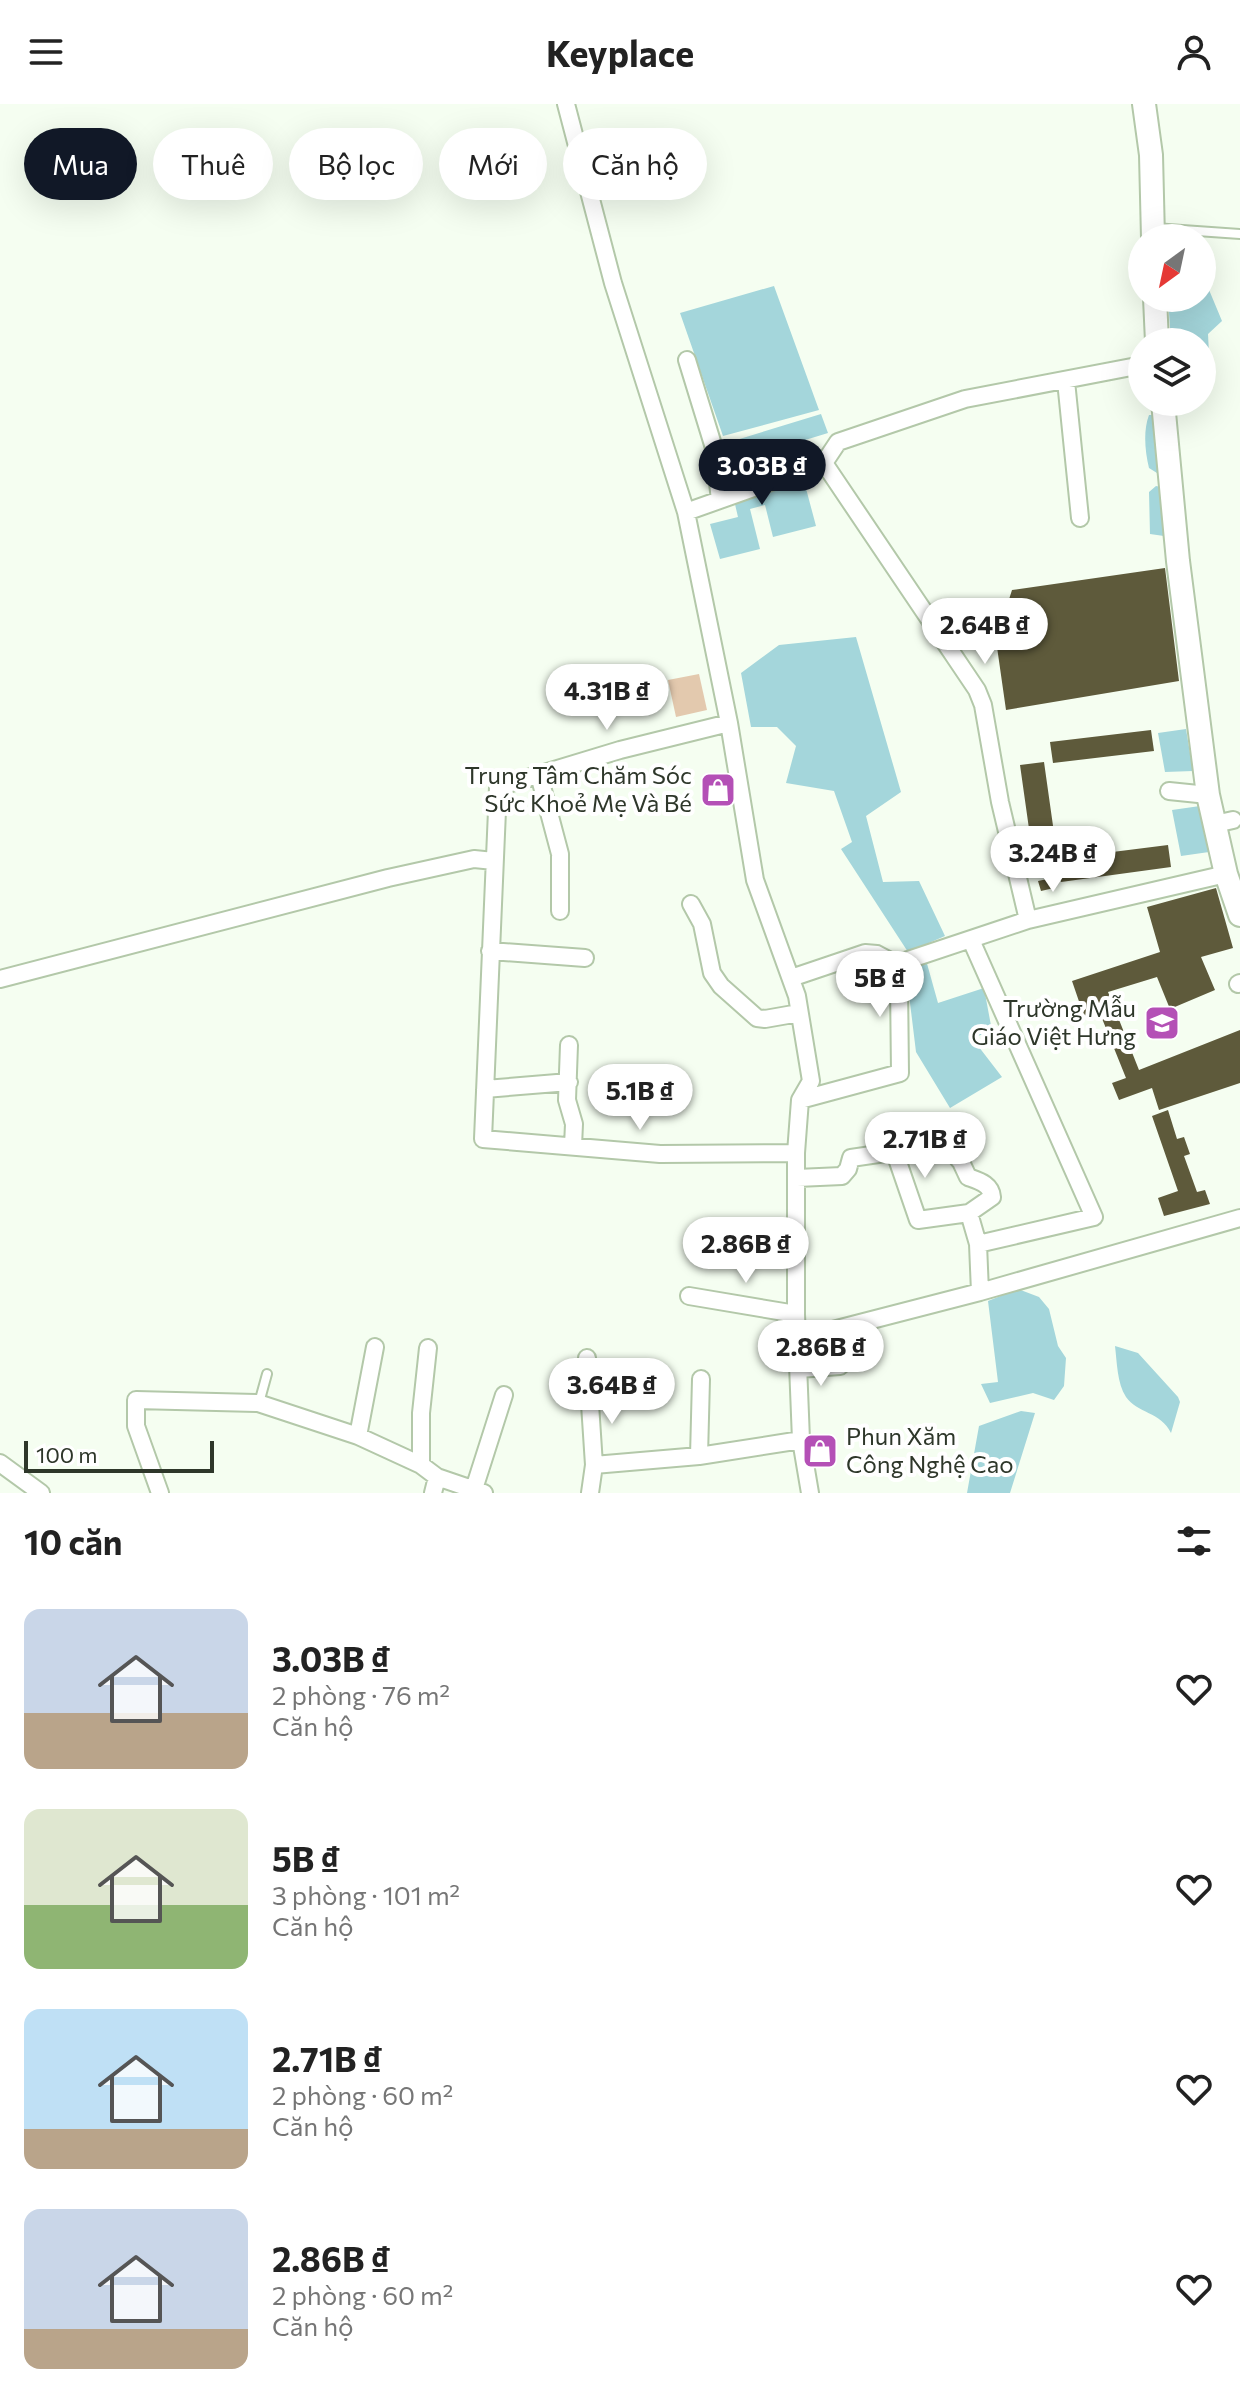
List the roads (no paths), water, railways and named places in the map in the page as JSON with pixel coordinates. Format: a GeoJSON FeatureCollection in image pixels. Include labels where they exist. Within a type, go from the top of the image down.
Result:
{"type":"FeatureCollection","features":[{"type":"Feature","properties":{"kind":"main road"},"geometry":{"type":"LineString","coordinates":[[1144,105],[1151,155],[1153,224]]}},
{"type":"Feature","properties":{"kind":"main road"},"geometry":{"type":"LineString","coordinates":[[1164,416],[1184,642],[1208,795],[1224,822],[1226,874],[1232,906]]}},
{"type":"Feature","properties":{"kind":"street"},"geometry":{"type":"LineString","coordinates":[[566,104],[613,283],[686,512],[729,723],[755,880],[791,978],[811,1081],[800,1100],[796,1153],[796,1314],[801,1440],[810,1493]]}},
{"type":"Feature","properties":{"kind":"street"},"geometry":{"type":"LineString","coordinates":[[687,360],[714,448],[720,500]]}},
{"type":"Feature","properties":{"kind":"street"},"geometry":{"type":"LineString","coordinates":[[686,512],[824,463],[838,442],[965,399],[1128,368]]}},
{"type":"Feature","properties":{"kind":"street"},"geometry":{"type":"LineString","coordinates":[[1066,381],[1080,518]]}},
{"type":"Feature","properties":{"kind":"street"},"geometry":{"type":"LineString","coordinates":[[824,463],[977,690],[983,705],[1000,802],[1028,920]]}},
{"type":"Feature","properties":{"kind":"street"},"geometry":{"type":"LineString","coordinates":[[729,723],[620,750],[498,787],[483,1139],[660,1154],[796,1153]]}},
{"type":"Feature","properties":{"kind":"street"},"geometry":{"type":"LineString","coordinates":[[539,775],[560,854],[560,911]]}},
{"type":"Feature","properties":{"kind":"street"},"geometry":{"type":"LineString","coordinates":[[1169,791],[1208,795]]}},
{"type":"Feature","properties":{"kind":"street"},"geometry":{"type":"LineString","coordinates":[[0,979],[388,878],[474,859],[494,861]]}},
{"type":"Feature","properties":{"kind":"street"},"geometry":{"type":"LineString","coordinates":[[791,978],[865,953],[877,954],[896,964],[1028,920],[1226,874]]}},
{"type":"Feature","properties":{"kind":"street"},"geometry":{"type":"LineString","coordinates":[[691,904],[702,924],[712,973],[721,986],[757,1018],[799,1013]]}},
{"type":"Feature","properties":{"kind":"street"},"geometry":{"type":"LineString","coordinates":[[971,940],[1094,1217],[978,1244]]}},
{"type":"Feature","properties":{"kind":"street"},"geometry":{"type":"LineString","coordinates":[[490,951],[585,958]]}},
{"type":"Feature","properties":{"kind":"street"},"geometry":{"type":"LineString","coordinates":[[800,1100],[900,1073],[896,964]]}},
{"type":"Feature","properties":{"kind":"street"},"geometry":{"type":"LineString","coordinates":[[569,1045],[567,1100],[574,1124],[573,1146]]}},
{"type":"Feature","properties":{"kind":"street"},"geometry":{"type":"LineString","coordinates":[[485,1089],[569,1082]]}},
{"type":"Feature","properties":{"kind":"street"},"geometry":{"type":"LineString","coordinates":[[797,1178],[842,1176],[851,1158],[892,1152],[918,1220],[969,1213],[992,1197],[991,1191],[986,1185],[968,1177],[961,1162],[940,1137]]}},
{"type":"Feature","properties":{"kind":"street"},"geometry":{"type":"LineString","coordinates":[[969,1213],[978,1244],[980,1292]]}},
{"type":"Feature","properties":{"kind":"street"},"geometry":{"type":"LineString","coordinates":[[798,1339],[980,1292],[1240,1218]]}},
{"type":"Feature","properties":{"kind":"street"},"geometry":{"type":"LineString","coordinates":[[689,1296],[796,1314]]}},
{"type":"Feature","properties":{"kind":"street"},"geometry":{"type":"LineString","coordinates":[[358,1436],[375,1347]]}},
{"type":"Feature","properties":{"kind":"street"},"geometry":{"type":"LineString","coordinates":[[421,1465],[421,1413],[428,1348]]}},
{"type":"Feature","properties":{"kind":"street"},"geometry":{"type":"LineString","coordinates":[[587,1358],[594,1465],[590,1493]]}},
{"type":"Feature","properties":{"kind":"street"},"geometry":{"type":"LineString","coordinates":[[799,1369],[840,1366]]}},
{"type":"Feature","properties":{"kind":"street"},"geometry":{"type":"LineString","coordinates":[[699,1456],[701,1379]]}},
{"type":"Feature","properties":{"kind":"street"},"geometry":{"type":"LineString","coordinates":[[160,1493],[136,1426],[136,1400],[258,1403],[358,1436],[421,1465],[435,1485],[479,1491],[504,1395]]}},
{"type":"Feature","properties":{"kind":"street"},"geometry":{"type":"LineString","coordinates":[[594,1465],[699,1456],[801,1440]]}},
{"type":"Feature","properties":{"kind":"street"},"geometry":{"type":"LineString","coordinates":[[0,1463],[41,1493]]}},
{"type":"Feature","properties":{"kind":"lane"},"geometry":{"type":"LineString","coordinates":[[1216,234],[1240,234]]}},
{"type":"Feature","properties":{"kind":"lane"},"geometry":{"type":"LineString","coordinates":[[258,1403],[267,1374]]}},
{"type":"Feature","properties":{"kind":"water"},"geometry":{"type":"Polygon","coordinates":[[[774,286],[819,410],[723,436],[680,313],[774,286]]]}},
{"type":"Feature","properties":{"kind":"water"},"geometry":{"type":"Polygon","coordinates":[[[1216,307],[1222,321],[1214,328],[1170,328],[1169,312],[1216,312],[1216,307]]]}},
{"type":"Feature","properties":{"kind":"water"},"geometry":{"type":"Polygon","coordinates":[[[821,414],[828,433],[724,465],[720,445],[821,414]]]}},
{"type":"Feature","properties":{"kind":"water"},"geometry":{"type":"Polygon","coordinates":[[[1149,416],[1160,416],[1163,470],[1157,473],[1149,468],[1146,455],[1149,416]]]}},
{"type":"Feature","properties":{"kind":"water"},"geometry":{"type":"Polygon","coordinates":[[[804,481],[816,526],[773,537],[765,505],[750,509],[760,549],[720,559],[710,524],[738,517],[734,500],[804,481]]]}},
{"type":"Feature","properties":{"kind":"water"},"geometry":{"type":"Polygon","coordinates":[[[1156,486],[1166,488],[1171,537],[1150,534],[1149,492],[1156,486]]]}},
{"type":"Feature","properties":{"kind":"water"},"geometry":{"type":"Polygon","coordinates":[[[856,637],[901,792],[866,816],[883,882],[919,881],[945,936],[908,952],[841,849],[852,842],[834,791],[786,783],[796,746],[777,727],[751,727],[741,673],[779,645],[856,637]]]}},
{"type":"Feature","properties":{"kind":"water"},"geometry":{"type":"Polygon","coordinates":[[[1186,729],[1193,771],[1165,772],[1158,733],[1186,729]]]}},
{"type":"Feature","properties":{"kind":"water"},"geometry":{"type":"Polygon","coordinates":[[[1200,806],[1209,852],[1181,856],[1172,810],[1200,806]]]}},
{"type":"Feature","properties":{"kind":"water"},"geometry":{"type":"Polygon","coordinates":[[[926,960],[938,1003],[984,988],[992,1031],[972,1038],[1002,1077],[950,1108],[916,1052],[906,970],[926,960]]]}},
{"type":"Feature","properties":{"kind":"water"},"geometry":{"type":"Polygon","coordinates":[[[1018,1289],[1039,1297],[1049,1309],[1058,1346],[1066,1358],[1064,1386],[1054,1400],[1033,1393],[990,1403],[981,1384],[998,1382],[988,1301],[1018,1289]]]}},
{"type":"Feature","properties":{"kind":"water"},"geometry":{"type":"Polygon","coordinates":[[[1115,1346],[1138,1353],[1178,1397],[1180,1402],[1171,1433],[1161,1421],[1126,1397],[1119,1379],[1115,1346]]]}},
{"type":"Feature","properties":{"kind":"water"},"geometry":{"type":"Polygon","coordinates":[[[1021,1411],[1035,1413],[1010,1493],[967,1493],[979,1426],[1021,1411]]]}},
{"type":"Feature","properties":{"kind":"place","name":"Trung Tâm Chăm Sóc Sức Khoẻ Mẹ Và Bé"},"geometry":{"type":"Point","coordinates":[718,790]}},
{"type":"Feature","properties":{"kind":"place","name":"Trường Mẫu Giáo Việt Hưng"},"geometry":{"type":"Point","coordinates":[1162,1023]}},
{"type":"Feature","properties":{"kind":"place","name":"Phun Xăm Công Nghệ Cao"},"geometry":{"type":"Point","coordinates":[820,1451]}}]}
